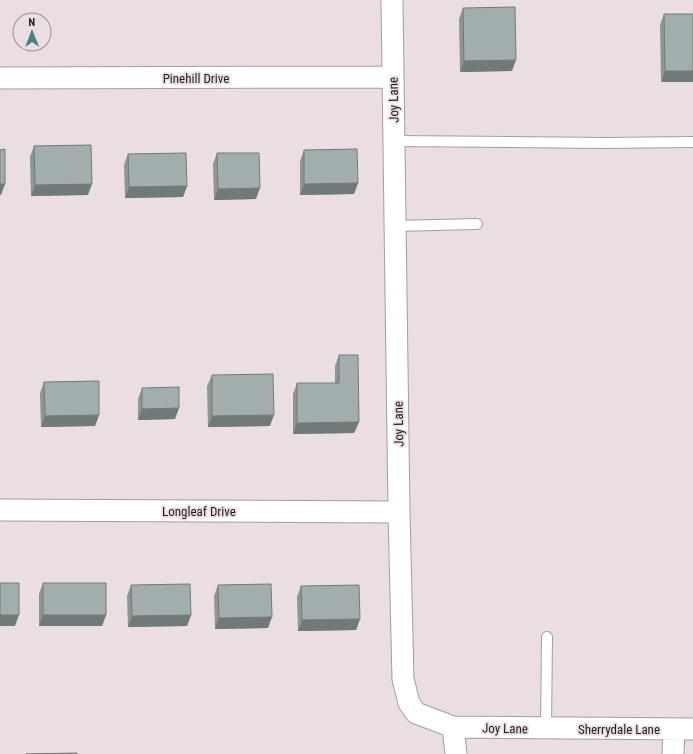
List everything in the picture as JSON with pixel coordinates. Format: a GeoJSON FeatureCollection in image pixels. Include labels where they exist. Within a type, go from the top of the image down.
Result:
{"type":"FeatureCollection","features":[{"type":"Feature","properties":{"kind":"street","name":"Joy Lane"},"geometry":{"type":"LineString","coordinates":[[392,0],[399,512],[403,678],[409,703],[416,713],[453,727],[546,728]]}},
{"type":"Feature","properties":{"kind":"street","name":"Pinehill Drive"},"geometry":{"type":"LineString","coordinates":[[0,78],[393,77]]}},
{"type":"Feature","properties":{"kind":"street","name":"Longleaf Drive"},"geometry":{"type":"LineString","coordinates":[[0,510],[399,512]]}},
{"type":"Feature","properties":{"kind":"street"},"geometry":{"type":"LineString","coordinates":[[453,727],[456,754]]}},
{"type":"Feature","properties":{"kind":"street","name":"Sherrydale Lane"},"geometry":{"type":"LineString","coordinates":[[546,728],[684,729]]}},
{"type":"Feature","properties":{"kind":"street"},"geometry":{"type":"LineString","coordinates":[[673,754],[684,729]]}},
{"type":"Feature","properties":{"kind":"lane"},"geometry":{"type":"LineString","coordinates":[[394,141],[604,143],[693,142]]}},
{"type":"Feature","properties":{"kind":"lane"},"geometry":{"type":"LineString","coordinates":[[395,226],[478,224]]}},
{"type":"Feature","properties":{"kind":"lane"},"geometry":{"type":"LineString","coordinates":[[546,728],[547,637]]}},
{"type":"Feature","properties":{"kind":"building"},"geometry":{"type":"Polygon","coordinates":[[[515,7],[516,60],[464,61],[463,8],[515,7]]]}},
{"type":"Feature","properties":{"kind":"building"},"geometry":{"type":"Polygon","coordinates":[[[664,14],[693,14],[693,71],[665,71],[664,14]]]}},
{"type":"Feature","properties":{"kind":"building"},"geometry":{"type":"Polygon","coordinates":[[[91,145],[92,184],[35,185],[34,146],[91,145]]]}},
{"type":"Feature","properties":{"kind":"building"},"geometry":{"type":"Polygon","coordinates":[[[5,149],[5,184],[0,184],[0,150],[5,149]]]}},
{"type":"Feature","properties":{"kind":"building"},"geometry":{"type":"Polygon","coordinates":[[[357,149],[358,183],[304,184],[304,150],[357,149]]]}},
{"type":"Feature","properties":{"kind":"building"},"geometry":{"type":"Polygon","coordinates":[[[186,153],[187,186],[129,187],[128,154],[186,153]]]}},
{"type":"Feature","properties":{"kind":"building"},"geometry":{"type":"Polygon","coordinates":[[[217,153],[259,153],[260,188],[218,189],[217,153]]]}},
{"type":"Feature","properties":{"kind":"building"},"geometry":{"type":"Polygon","coordinates":[[[339,355],[358,355],[359,422],[297,423],[297,383],[339,383],[339,355]]]}},
{"type":"Feature","properties":{"kind":"building"},"geometry":{"type":"Polygon","coordinates":[[[273,374],[274,415],[212,416],[212,375],[273,374]]]}},
{"type":"Feature","properties":{"kind":"building"},"geometry":{"type":"Polygon","coordinates":[[[99,381],[99,415],[45,416],[44,382],[99,381]]]}},
{"type":"Feature","properties":{"kind":"building"},"geometry":{"type":"Polygon","coordinates":[[[179,387],[179,408],[142,409],[142,388],[179,387]]]}},
{"type":"Feature","properties":{"kind":"building"},"geometry":{"type":"Polygon","coordinates":[[[0,583],[19,583],[19,615],[0,615],[0,583]]]}},
{"type":"Feature","properties":{"kind":"building"},"geometry":{"type":"Polygon","coordinates":[[[43,583],[106,583],[106,615],[43,615],[43,583]]]}},
{"type":"Feature","properties":{"kind":"building"},"geometry":{"type":"Polygon","coordinates":[[[190,584],[191,615],[132,616],[131,585],[190,584]]]}},
{"type":"Feature","properties":{"kind":"building"},"geometry":{"type":"Polygon","coordinates":[[[271,584],[272,617],[219,618],[218,585],[271,584]]]}},
{"type":"Feature","properties":{"kind":"building"},"geometry":{"type":"Polygon","coordinates":[[[359,585],[360,619],[302,620],[301,586],[359,585]]]}},
{"type":"Feature","properties":{"kind":"building"},"geometry":{"type":"Polygon","coordinates":[[[77,753],[77,754],[26,754],[77,753]]]}}]}
